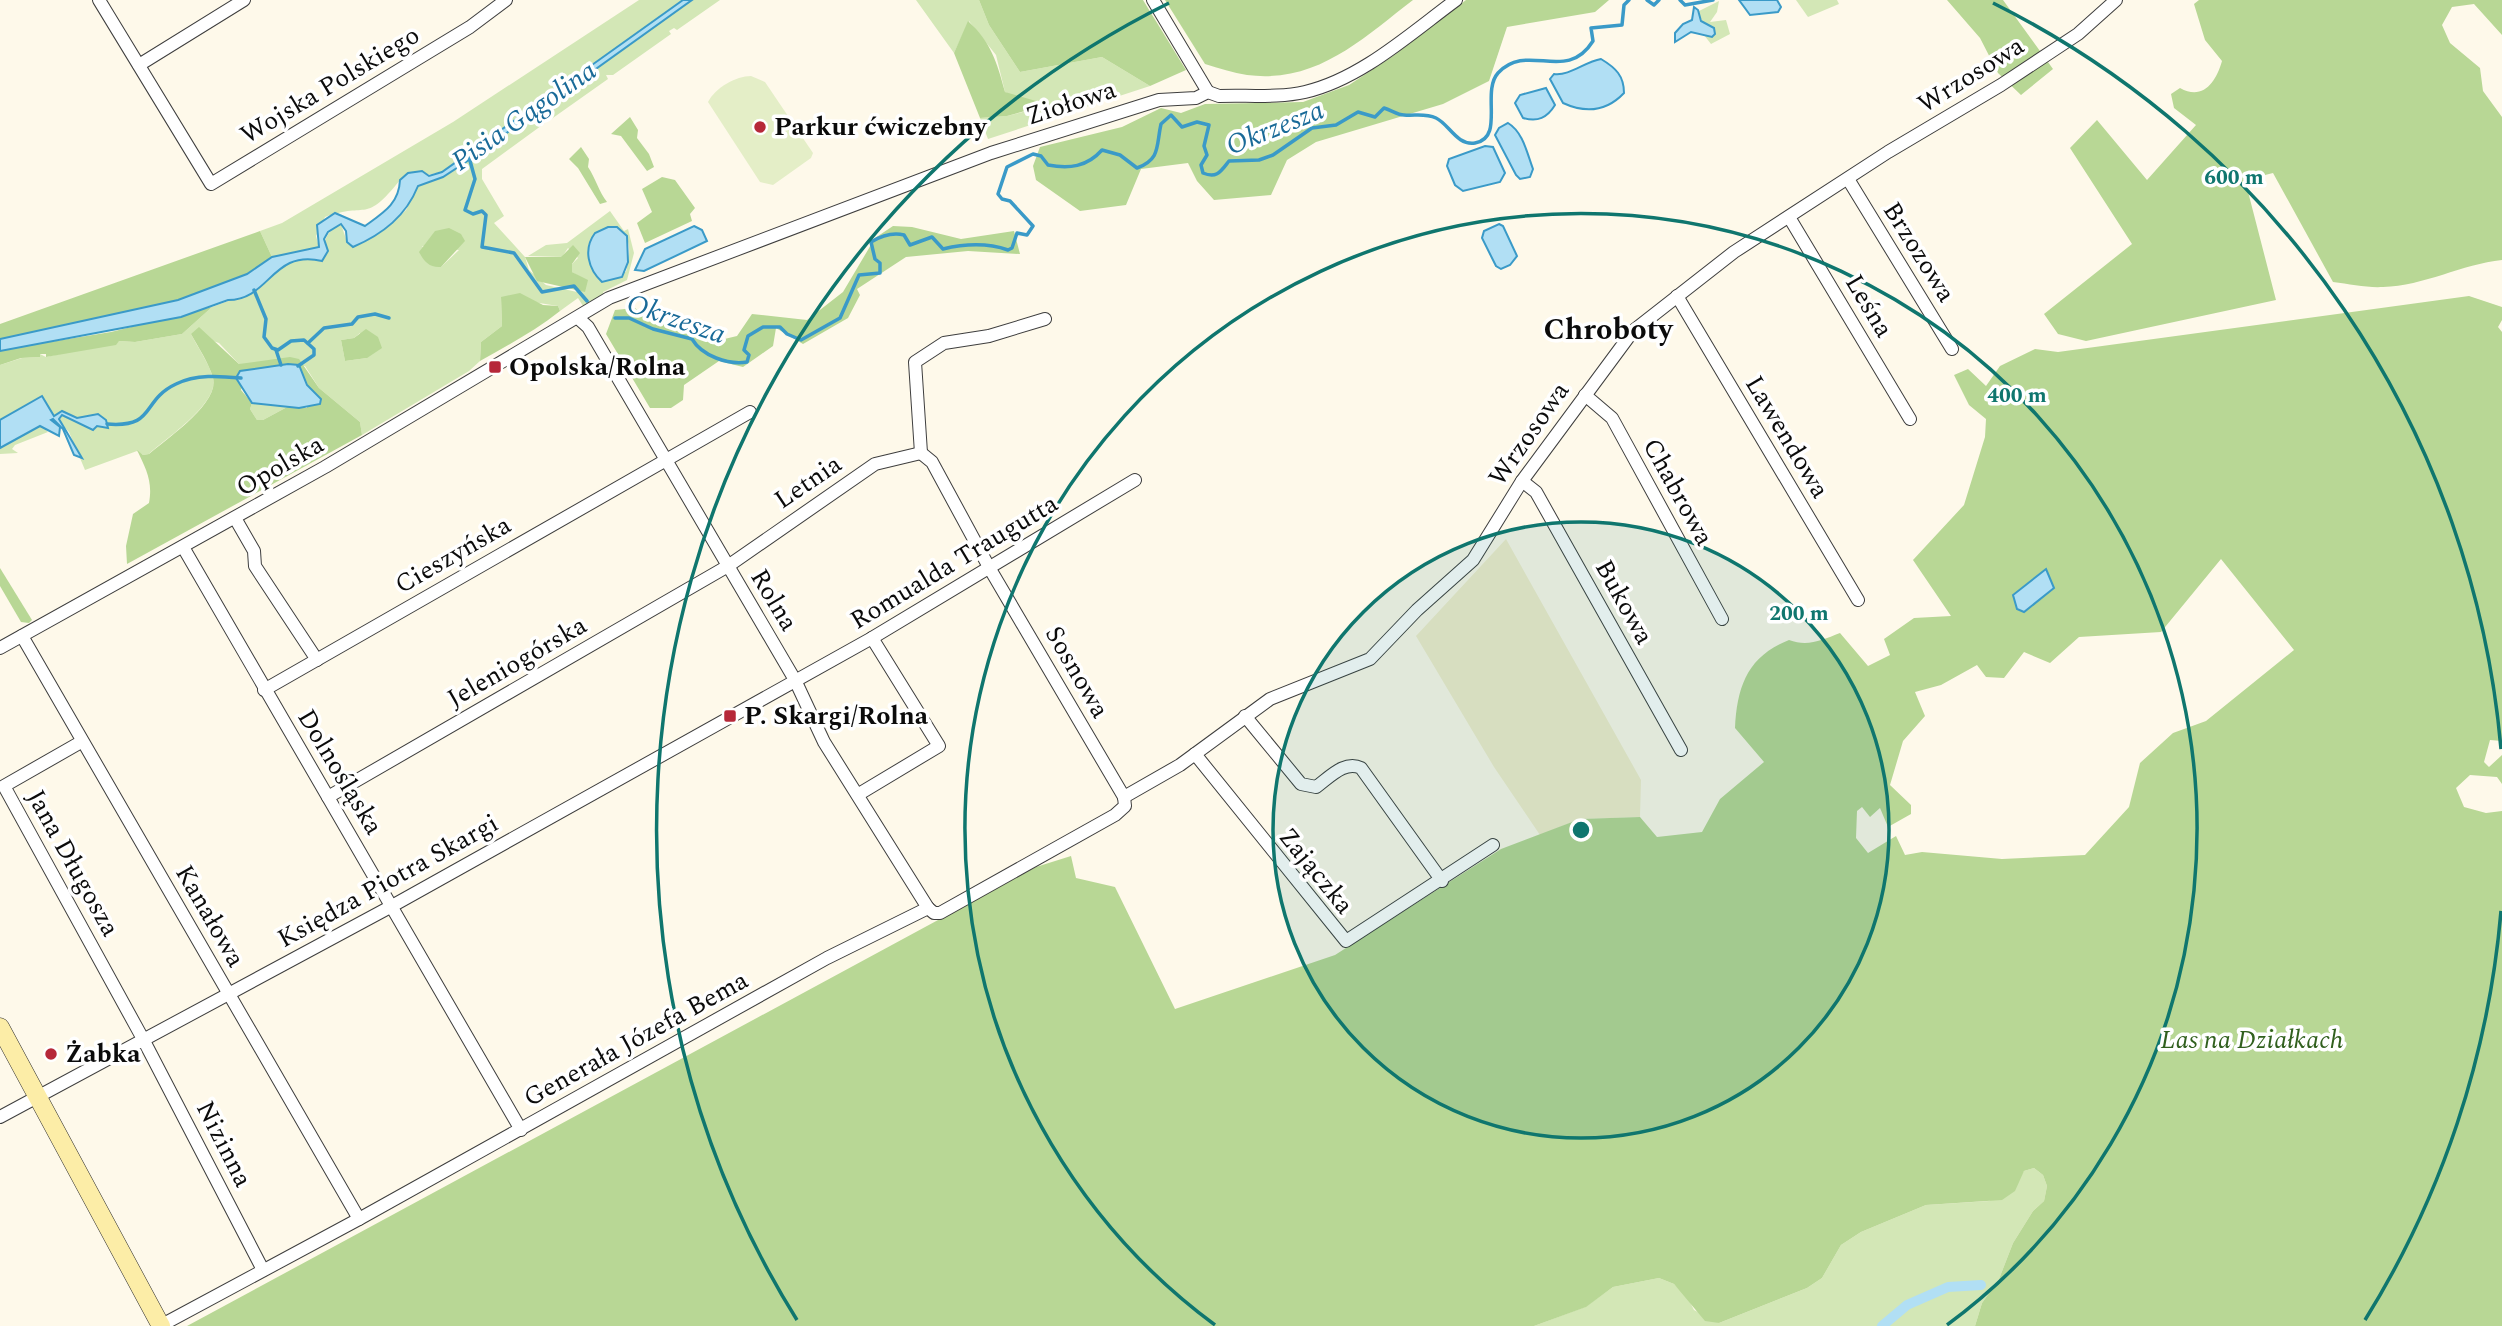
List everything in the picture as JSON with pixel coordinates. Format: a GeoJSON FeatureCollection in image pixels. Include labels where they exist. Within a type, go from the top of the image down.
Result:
{"type":"FeatureCollection","features":[{"type":"Feature","properties":{"kind":"main road"},"geometry":{"type":"LineString","coordinates":[[0,1027],[160,1326]]}},
{"type":"Feature","properties":{"kind":"street"},"geometry":{"type":"LineString","coordinates":[[99,0],[139,65],[244,0]]}},
{"type":"Feature","properties":{"kind":"street","name":"Wojska Polskiego"},"geometry":{"type":"LineString","coordinates":[[139,65],[211,184],[470,27],[506,0]]}},
{"type":"Feature","properties":{"kind":"street"},"geometry":{"type":"LineString","coordinates":[[1153,0],[1208,92]]}},
{"type":"Feature","properties":{"kind":"street","name":"Ziołowa"},"geometry":{"type":"LineString","coordinates":[[582,314],[609,298],[991,153],[1159,100],[1196,97],[1208,92],[1219,96],[1302,93],[1329,86],[1381,55],[1456,0]]}},
{"type":"Feature","properties":{"kind":"street","name":"Wrzosowa"},"geometry":{"type":"LineString","coordinates":[[1124,797],[1195,754],[1245,716],[1287,689],[1353,668],[1385,648],[1417,610],[1472,560],[1522,481],[1623,341],[1734,252],[2078,34],[2116,0]]}},
{"type":"Feature","properties":{"kind":"street","name":"Brzozowa"},"geometry":{"type":"LineString","coordinates":[[1847,179],[1952,349]]}},
{"type":"Feature","properties":{"kind":"street","name":"Leśna"},"geometry":{"type":"LineString","coordinates":[[1789,217],[1910,419]]}},
{"type":"Feature","properties":{"kind":"street","name":"Lawendowa"},"geometry":{"type":"LineString","coordinates":[[1677,296],[1857,600]]}},
{"type":"Feature","properties":{"kind":"street","name":"Rolna"},"geometry":{"type":"LineString","coordinates":[[582,314],[795,680],[824,742],[928,908]]}},
{"type":"Feature","properties":{"kind":"street","name":"Opolska"},"geometry":{"type":"LineString","coordinates":[[0,648],[235,518],[582,314]]}},
{"type":"Feature","properties":{"kind":"street"},"geometry":{"type":"LineString","coordinates":[[921,453],[915,362],[944,343],[989,336],[1045,320]]}},
{"type":"Feature","properties":{"kind":"street","name":"Chabrowa"},"geometry":{"type":"LineString","coordinates":[[1585,395],[1612,418],[1722,619]]}},
{"type":"Feature","properties":{"kind":"street","name":"Cieszyńska"},"geometry":{"type":"LineString","coordinates":[[264,690],[750,412]]}},
{"type":"Feature","properties":{"kind":"street","name":"Letnia"},"geometry":{"type":"LineString","coordinates":[[728,566],[875,464],[921,453]]}},
{"type":"Feature","properties":{"kind":"street","name":"Sosnowa"},"geometry":{"type":"LineString","coordinates":[[921,453],[932,462],[990,569],[1124,797]]}},
{"type":"Feature","properties":{"kind":"street","name":"Romualda Traugutta"},"geometry":{"type":"LineString","coordinates":[[795,680],[990,569],[1135,480]]}},
{"type":"Feature","properties":{"kind":"street","name":"Bukowa"},"geometry":{"type":"LineString","coordinates":[[1522,481],[1536,492],[1681,750]]}},
{"type":"Feature","properties":{"kind":"street"},"geometry":{"type":"LineString","coordinates":[[235,518],[254,551],[255,566],[317,660]]}},
{"type":"Feature","properties":{"kind":"street","name":"Dolnośląska"},"geometry":{"type":"LineString","coordinates":[[183,547],[521,1130]]}},
{"type":"Feature","properties":{"kind":"street","name":"Jeleniogórska"},"geometry":{"type":"LineString","coordinates":[[328,797],[728,566]]}},
{"type":"Feature","properties":{"kind":"street","name":"Kanałowa"},"geometry":{"type":"LineString","coordinates":[[22,636],[359,1219]]}},
{"type":"Feature","properties":{"kind":"street"},"geometry":{"type":"LineString","coordinates":[[859,794],[939,746],[872,638]]}},
{"type":"Feature","properties":{"kind":"street","name":"Księdza Piotra Skargi"},"geometry":{"type":"LineString","coordinates":[[0,1117],[392,906],[795,680]]}},
{"type":"Feature","properties":{"kind":"street"},"geometry":{"type":"LineString","coordinates":[[1245,716],[1301,784],[1316,787],[1346,766],[1361,768],[1442,881]]}},
{"type":"Feature","properties":{"kind":"street","name":"Jana Długosza"},"geometry":{"type":"LineString","coordinates":[[81,742],[4,786],[144,1039]]}},
{"type":"Feature","properties":{"kind":"street","name":"Zajączka"},"geometry":{"type":"LineString","coordinates":[[1195,754],[1346,942],[1493,845]]}},
{"type":"Feature","properties":{"kind":"street","name":"Generała Józefa Bema"},"geometry":{"type":"LineString","coordinates":[[160,1326],[521,1130],[618,1072],[827,958],[928,908],[934,913],[940,913],[1115,815],[1125,806],[1124,797]]}},
{"type":"Feature","properties":{"kind":"street","name":"Nizinna"},"geometry":{"type":"LineString","coordinates":[[144,1039],[263,1270]]}},
{"type":"Feature","properties":{"kind":"shaded area"},"geometry":{"type":"Polygon","coordinates":[[[1506,539],[1641,780],[1640,817],[1580,819],[1540,835],[1494,767],[1416,636],[1506,539]]]}},
{"type":"Feature","properties":{"kind":"green space"},"geometry":{"type":"Polygon","coordinates":[[[639,0],[683,0],[442,172],[400,180],[372,207],[325,217],[316,236],[319,247],[272,257],[260,231],[282,223],[453,122],[639,0]]]}},
{"type":"Feature","properties":{"kind":"green space"},"geometry":{"type":"Polygon","coordinates":[[[692,0],[720,0],[677,30],[674,28],[669,31],[671,34],[613,75],[606,75],[608,79],[550,120],[548,117],[544,120],[545,123],[482,169],[482,179],[504,216],[494,223],[525,257],[529,270],[546,285],[577,292],[582,278],[572,272],[572,264],[578,258],[568,248],[562,257],[528,256],[546,245],[567,243],[610,211],[624,231],[628,229],[634,253],[627,280],[603,292],[604,295],[583,306],[578,298],[560,311],[558,306],[501,297],[502,326],[481,342],[480,361],[469,371],[362,435],[360,422],[319,388],[305,366],[239,364],[219,343],[191,334],[211,372],[213,388],[190,420],[149,454],[143,455],[137,451],[85,470],[69,432],[58,420],[61,415],[104,428],[96,416],[77,418],[62,411],[54,416],[42,396],[0,420],[0,365],[22,358],[40,357],[40,354],[46,357],[119,341],[135,342],[182,334],[212,307],[258,290],[272,273],[288,262],[305,258],[322,261],[324,243],[335,227],[341,224],[347,242],[395,220],[406,210],[418,186],[469,160],[692,0]],[[617,227],[596,233],[589,243],[589,258],[626,272],[628,241],[617,227]],[[422,246],[441,267],[459,250],[422,246]],[[360,333],[354,338],[341,340],[345,361],[367,358],[360,333]]]}},
{"type":"Feature","properties":{"kind":"green space"},"geometry":{"type":"Polygon","coordinates":[[[916,0],[979,0],[989,25],[1020,72],[1102,57],[1150,86],[988,139],[980,118],[1007,116],[1038,108],[1005,92],[996,55],[969,21],[954,53],[916,0]]]}},
{"type":"Feature","properties":{"kind":"green space"},"geometry":{"type":"Polygon","coordinates":[[[979,0],[1143,0],[1186,70],[1150,86],[1102,57],[1020,72],[989,25],[979,0]]]}},
{"type":"Feature","properties":{"kind":"green space"},"geometry":{"type":"Polygon","coordinates":[[[1165,0],[1413,0],[1337,56],[1295,73],[1272,76],[1247,75],[1205,64],[1165,0]]]}},
{"type":"Feature","properties":{"kind":"green space"},"geometry":{"type":"Polygon","coordinates":[[[1466,0],[1609,0],[1595,12],[1507,27],[1489,81],[1443,104],[1316,142],[1287,160],[1271,195],[1214,200],[1197,181],[1188,163],[1141,169],[1126,205],[1080,211],[1036,180],[1033,166],[1040,147],[1122,127],[1161,108],[1181,113],[1205,104],[1303,102],[1349,85],[1393,56],[1466,0]]]}},
{"type":"Feature","properties":{"kind":"green space"},"geometry":{"type":"Polygon","coordinates":[[[1796,0],[1837,0],[1839,4],[1808,17],[1796,0]]]}},
{"type":"Feature","properties":{"kind":"green space"},"geometry":{"type":"Polygon","coordinates":[[[1947,0],[2003,0],[2053,69],[2021,95],[1998,73],[1980,38],[1947,0]]]}},
{"type":"Feature","properties":{"kind":"green space"},"geometry":{"type":"Polygon","coordinates":[[[2199,0],[2502,0],[2502,35],[2474,4],[2452,7],[2442,25],[2450,43],[2480,68],[2483,91],[2502,117],[2502,260],[2398,286],[2371,287],[2333,282],[2273,173],[2245,180],[2276,300],[2086,341],[2058,334],[2044,314],[2132,244],[2070,148],[2097,120],[2147,180],[2196,125],[2174,108],[2171,94],[2180,88],[2202,91],[2216,76],[2222,61],[2205,40],[2194,4],[2199,0]]]}},
{"type":"Feature","properties":{"kind":"green space"},"geometry":{"type":"Polygon","coordinates":[[[1719,1],[1717,12],[1710,22],[1726,20],[1730,34],[1711,44],[1704,35],[1712,37],[1697,12],[1719,1]]]}},
{"type":"Feature","properties":{"kind":"green space"},"geometry":{"type":"Polygon","coordinates":[[[968,21],[992,53],[1005,92],[1036,101],[1039,107],[1007,116],[980,118],[954,53],[968,21]]]}},
{"type":"Feature","properties":{"kind":"green space","name":"Parkur ćwiczebny"},"geometry":{"type":"Polygon","coordinates":[[[751,76],[765,82],[813,153],[811,158],[773,185],[760,182],[708,102],[726,84],[751,76]]]}},
{"type":"Feature","properties":{"kind":"green space"},"geometry":{"type":"Polygon","coordinates":[[[630,117],[638,130],[637,138],[649,154],[654,167],[647,171],[621,136],[611,134],[630,117]]]}},
{"type":"Feature","properties":{"kind":"green space"},"geometry":{"type":"Polygon","coordinates":[[[581,147],[589,159],[588,167],[607,202],[600,204],[578,168],[569,159],[581,147]]]}},
{"type":"Feature","properties":{"kind":"green space"},"geometry":{"type":"Polygon","coordinates":[[[662,177],[675,180],[695,208],[690,214],[692,221],[645,243],[637,223],[652,212],[642,189],[662,177]]]}},
{"type":"Feature","properties":{"kind":"green space"},"geometry":{"type":"Polygon","coordinates":[[[893,226],[912,227],[961,239],[1014,231],[1020,254],[968,251],[906,257],[857,289],[860,295],[848,318],[803,344],[776,328],[773,346],[743,367],[719,361],[684,385],[683,400],[671,408],[650,408],[606,334],[615,310],[635,308],[653,322],[699,328],[716,341],[737,336],[752,314],[807,320],[843,292],[875,238],[893,226]]]}},
{"type":"Feature","properties":{"kind":"green space"},"geometry":{"type":"Polygon","coordinates":[[[449,228],[461,234],[465,241],[441,267],[430,265],[419,252],[435,231],[449,228]]]}},
{"type":"Feature","properties":{"kind":"green space"},"geometry":{"type":"Polygon","coordinates":[[[260,231],[272,257],[246,274],[215,288],[142,311],[0,339],[0,324],[260,231]]]}},
{"type":"Feature","properties":{"kind":"green space"},"geometry":{"type":"Polygon","coordinates":[[[573,245],[580,253],[572,264],[572,272],[588,280],[585,292],[537,281],[525,257],[561,257],[573,245]]]}},
{"type":"Feature","properties":{"kind":"green space"},"geometry":{"type":"Polygon","coordinates":[[[520,293],[543,305],[558,306],[560,311],[480,361],[481,342],[502,326],[501,297],[520,293]]]}},
{"type":"Feature","properties":{"kind":"green space","name":"Las na Działkach"},"geometry":{"type":"Polygon","coordinates":[[[2469,296],[2502,307],[2502,320],[2498,327],[2502,332],[2502,741],[2490,740],[2484,762],[2489,767],[2502,755],[2502,784],[2497,777],[2470,775],[2456,788],[2464,807],[2486,813],[2502,811],[2502,1326],[1975,1326],[1982,1303],[1999,1279],[2013,1243],[2033,1211],[2044,1201],[2047,1186],[2043,1175],[2034,1168],[2024,1171],[2015,1191],[2002,1200],[1926,1205],[1861,1232],[1841,1245],[1822,1278],[1807,1288],[1719,1323],[1705,1321],[1674,1284],[1659,1278],[1613,1287],[1586,1307],[1534,1326],[187,1326],[1036,867],[1071,856],[1076,878],[1115,887],[1175,1009],[1335,955],[1501,849],[1580,819],[1640,817],[1657,837],[1702,832],[1720,799],[1764,762],[1735,728],[1742,686],[1754,664],[1764,655],[1789,640],[1809,643],[1840,633],[1868,666],[1890,655],[1884,639],[1914,618],[1951,616],[1913,560],[1964,505],[1985,437],[1986,419],[1969,405],[1954,375],[1968,369],[1986,386],[2000,366],[2035,349],[2058,352],[2469,296]],[[2221,559],[2161,632],[2079,637],[2050,663],[2024,652],[2004,678],[1986,677],[1977,665],[1941,685],[1915,692],[1925,716],[1903,741],[1890,785],[1911,805],[1911,814],[1888,827],[1880,808],[1870,817],[1862,807],[1857,811],[1856,838],[1868,853],[1896,836],[1905,855],[1922,852],[2002,859],[2085,855],[2129,807],[2140,763],[2173,733],[2206,721],[2294,650],[2221,559]]]}},
{"type":"Feature","properties":{"kind":"green space"},"geometry":{"type":"Polygon","coordinates":[[[212,307],[182,334],[135,342],[119,341],[116,345],[46,357],[46,354],[40,354],[40,357],[21,358],[0,365],[0,351],[7,349],[111,332],[212,307]]]}},
{"type":"Feature","properties":{"kind":"green space"},"geometry":{"type":"Polygon","coordinates":[[[199,327],[239,364],[290,357],[299,359],[319,388],[360,422],[362,435],[127,564],[126,546],[133,514],[149,503],[150,495],[148,475],[137,450],[143,455],[149,454],[190,420],[213,388],[211,372],[191,334],[199,327]],[[288,364],[247,371],[241,390],[252,403],[250,409],[257,420],[263,420],[289,406],[307,408],[307,385],[299,365],[288,364]]]}},
{"type":"Feature","properties":{"kind":"green space"},"geometry":{"type":"Polygon","coordinates":[[[366,329],[378,337],[382,348],[367,358],[345,361],[341,340],[354,338],[366,329]]]}},
{"type":"Feature","properties":{"kind":"green space"},"geometry":{"type":"Polygon","coordinates":[[[252,403],[289,406],[263,420],[257,420],[250,409],[252,403]]]}},
{"type":"Feature","properties":{"kind":"green space"},"geometry":{"type":"Polygon","coordinates":[[[41,425],[48,432],[15,445],[12,449],[18,453],[0,454],[0,448],[41,425]]]}},
{"type":"Feature","properties":{"kind":"green space"},"geometry":{"type":"Polygon","coordinates":[[[0,568],[32,620],[29,623],[21,622],[0,586],[0,568]]]}},
{"type":"Feature","properties":{"kind":"green space"},"geometry":{"type":"Polygon","coordinates":[[[2034,1168],[2043,1175],[2047,1186],[2044,1201],[2033,1211],[2013,1243],[1999,1279],[1982,1303],[1975,1326],[1534,1326],[1585,1307],[1613,1287],[1659,1278],[1674,1284],[1688,1298],[1694,1310],[1719,1323],[1807,1288],[1822,1278],[1841,1245],[1861,1232],[1926,1205],[1989,1201],[2017,1181],[2024,1171],[2034,1168]]]}},
{"type":"Feature","properties":{"kind":"water","name":"Pisia Gągolina"},"geometry":{"type":"Polygon","coordinates":[[[683,0],[692,0],[469,160],[443,177],[418,186],[400,215],[384,230],[364,242],[353,247],[347,242],[346,231],[341,224],[328,232],[324,239],[328,251],[322,261],[305,259],[292,262],[242,298],[228,300],[181,317],[0,351],[0,339],[178,300],[247,274],[272,257],[319,247],[317,225],[335,213],[365,226],[389,207],[397,195],[400,180],[408,173],[422,171],[429,176],[442,172],[683,0]]]}},
{"type":"Feature","properties":{"kind":"water"},"geometry":{"type":"Polygon","coordinates":[[[1739,0],[1777,0],[1781,7],[1778,12],[1750,15],[1739,0]]]}},
{"type":"Feature","properties":{"kind":"water"},"geometry":{"type":"Polygon","coordinates":[[[1694,7],[1698,10],[1701,21],[1714,28],[1715,34],[1712,37],[1691,32],[1675,42],[1675,33],[1683,24],[1692,20],[1694,7]]]}},
{"type":"Feature","properties":{"kind":"water"},"geometry":{"type":"Polygon","coordinates":[[[1601,59],[1618,73],[1623,82],[1624,93],[1611,104],[1596,109],[1580,109],[1563,103],[1550,79],[1554,74],[1566,73],[1601,59]]]}},
{"type":"Feature","properties":{"kind":"water"},"geometry":{"type":"Polygon","coordinates":[[[1546,88],[1555,105],[1552,109],[1538,119],[1523,118],[1515,103],[1520,95],[1546,88]]]}},
{"type":"Feature","properties":{"kind":"water"},"geometry":{"type":"Polygon","coordinates":[[[1508,123],[1524,143],[1533,169],[1530,177],[1520,179],[1516,175],[1495,135],[1499,128],[1508,123]]]}},
{"type":"Feature","properties":{"kind":"water"},"geometry":{"type":"Polygon","coordinates":[[[1485,146],[1493,147],[1505,173],[1500,182],[1463,191],[1455,185],[1447,166],[1449,159],[1485,146]]]}},
{"type":"Feature","properties":{"kind":"water"},"geometry":{"type":"Polygon","coordinates":[[[1499,224],[1503,226],[1517,256],[1510,265],[1501,269],[1496,266],[1482,238],[1484,231],[1499,224]]]}},
{"type":"Feature","properties":{"kind":"water"},"geometry":{"type":"Polygon","coordinates":[[[694,226],[702,230],[707,241],[644,271],[635,270],[645,249],[694,226]]]}},
{"type":"Feature","properties":{"kind":"water"},"geometry":{"type":"Polygon","coordinates":[[[608,227],[617,227],[627,236],[628,262],[622,277],[602,282],[590,265],[588,252],[595,233],[608,227]]]}},
{"type":"Feature","properties":{"kind":"water"},"geometry":{"type":"Polygon","coordinates":[[[288,364],[299,365],[307,385],[321,399],[320,404],[299,408],[252,403],[236,378],[240,371],[288,364]]]}},
{"type":"Feature","properties":{"kind":"water"},"geometry":{"type":"Polygon","coordinates":[[[42,396],[54,416],[62,411],[77,418],[98,414],[106,420],[108,428],[97,426],[93,430],[62,415],[59,419],[82,458],[74,455],[63,429],[53,419],[51,420],[60,427],[59,436],[40,426],[0,448],[0,420],[42,396]]]}},
{"type":"Feature","properties":{"kind":"water"},"geometry":{"type":"Polygon","coordinates":[[[2046,569],[2054,588],[2024,612],[2017,609],[2013,595],[2046,569]]]}},
{"type":"Feature","properties":{"kind":"waterway","name":"Okrzesza"},"geometry":{"type":"LineString","coordinates":[[615,318],[629,318],[653,329],[692,339],[702,350],[716,358],[747,362],[749,355],[744,350],[748,336],[763,327],[780,327],[787,334],[801,340],[840,318],[859,275],[880,273],[880,263],[875,259],[871,242],[887,235],[900,234],[904,235],[910,245],[932,237],[943,249],[976,245],[1008,250],[1012,248],[1017,233],[1027,235],[1033,226],[1010,201],[1002,199],[998,194],[1007,167],[1033,154],[1041,156],[1048,165],[1077,165],[1090,160],[1102,150],[1120,155],[1137,168],[1154,156],[1161,124],[1171,115],[1182,127],[1197,122],[1209,125],[1204,146],[1207,155],[1201,165],[1203,173],[1212,175],[1218,173],[1229,161],[1259,160],[1273,155],[1312,128],[1336,125],[1358,112],[1375,117],[1384,108],[1402,115],[1432,116],[1458,138],[1475,143],[1489,133],[1491,91],[1498,73],[1510,64],[1522,61],[1571,60],[1593,41],[1591,28],[1622,25],[1624,5],[1629,0]]}},
{"type":"Feature","properties":{"kind":"waterway","name":"Okrzesza"},"geometry":{"type":"LineString","coordinates":[[1647,0],[1654,5],[1659,0]]}},
{"type":"Feature","properties":{"kind":"waterway","name":"Okrzesza"},"geometry":{"type":"LineString","coordinates":[[1680,0],[1685,5],[1713,0]]}},
{"type":"Feature","properties":{"kind":"waterway","name":"Okrzesza"},"geometry":{"type":"LineString","coordinates":[[469,157],[475,179],[465,210],[473,214],[482,211],[486,215],[482,247],[514,253],[542,292],[574,286],[587,301]]}},
{"type":"Feature","properties":{"kind":"waterway"},"geometry":{"type":"LineString","coordinates":[[254,290],[266,319],[264,337],[272,348],[278,350],[291,341],[304,340],[314,349],[314,355],[298,366]]}},
{"type":"Feature","properties":{"kind":"waterway"},"geometry":{"type":"LineString","coordinates":[[308,343],[324,328],[352,324],[358,317],[375,314],[389,318]]}},
{"type":"Feature","properties":{"kind":"waterway"},"geometry":{"type":"LineString","coordinates":[[276,350],[281,365]]}},
{"type":"Feature","properties":{"kind":"waterway"},"geometry":{"type":"LineString","coordinates":[[107,424],[134,422],[141,418],[165,391],[184,381],[208,376],[241,378]]}},
{"type":"Feature","properties":{"kind":"waterway"},"geometry":{"type":"LineString","coordinates":[[1882,1326],[1907,1305],[1948,1287],[1981,1285]]}},
{"type":"Feature","properties":{"kind":"place","name":"Parkur ćwiczebny"},"geometry":{"type":"Point","coordinates":[760,127]}},
{"type":"Feature","properties":{"kind":"place","name":"Opolska/Rolna"},"geometry":{"type":"Point","coordinates":[495,367]}},
{"type":"Feature","properties":{"kind":"place","name":"P. Skargi/Rolna"},"geometry":{"type":"Point","coordinates":[730,716]}},
{"type":"Feature","properties":{"kind":"place","name":"Żabka"},"geometry":{"type":"Point","coordinates":[51,1054]}},
{"type":"Feature","properties":{"kind":"district","name":"Chroboty"},"geometry":{"type":"Point","coordinates":[1608,330]}}]}
